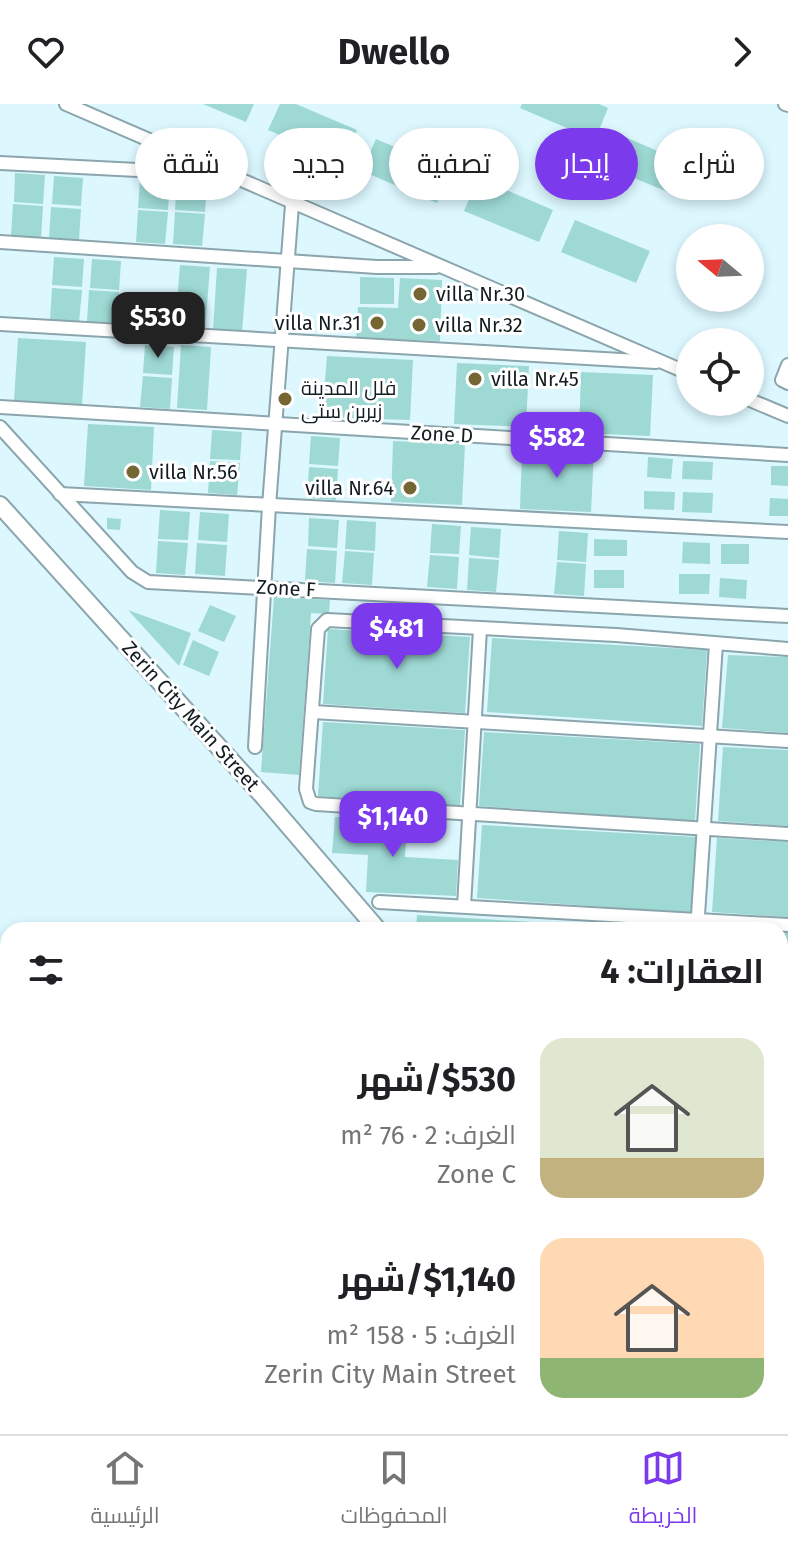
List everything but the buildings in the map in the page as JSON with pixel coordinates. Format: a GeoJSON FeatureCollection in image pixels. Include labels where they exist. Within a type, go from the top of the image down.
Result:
{"type":"FeatureCollection","features":[{"type":"Feature","properties":{"kind":"street"},"geometry":{"type":"LineString","coordinates":[[66,104],[135,135]]}},
{"type":"Feature","properties":{"kind":"street"},"geometry":{"type":"LineString","coordinates":[[0,163],[135,170]]}},
{"type":"Feature","properties":{"kind":"street"},"geometry":{"type":"LineString","coordinates":[[248,186],[676,368]]}},
{"type":"Feature","properties":{"kind":"street"},"geometry":{"type":"LineString","coordinates":[[255,747],[269,506],[292,205]]}},
{"type":"Feature","properties":{"kind":"street"},"geometry":{"type":"LineString","coordinates":[[0,242],[377,267],[440,267]]}},
{"type":"Feature","properties":{"kind":"street"},"geometry":{"type":"LineString","coordinates":[[0,324],[663,363]]}},
{"type":"Feature","properties":{"kind":"street"},"geometry":{"type":"LineString","coordinates":[[788,365],[782,380],[788,383]]}},
{"type":"Feature","properties":{"kind":"street"},"geometry":{"type":"LineString","coordinates":[[764,406],[788,416]]}},
{"type":"Feature","properties":{"kind":"street","name":"Zone D"},"geometry":{"type":"LineString","coordinates":[[0,407],[788,455]]}},
{"type":"Feature","properties":{"kind":"street","name":"Zone F"},"geometry":{"type":"LineString","coordinates":[[0,427],[142,579],[788,616]]}},
{"type":"Feature","properties":{"kind":"street"},"geometry":{"type":"LineString","coordinates":[[60,494],[788,532]]}},
{"type":"Feature","properties":{"kind":"street","name":"Zerin City Main Street"},"geometry":{"type":"LineString","coordinates":[[0,505],[263,796],[371,922]]}},
{"type":"Feature","properties":{"kind":"street"},"geometry":{"type":"LineString","coordinates":[[788,649],[616,635],[324,621],[318,629],[306,789],[310,802],[788,834]]}},
{"type":"Feature","properties":{"kind":"street"},"geometry":{"type":"LineString","coordinates":[[464,906],[480,629]]}},
{"type":"Feature","properties":{"kind":"street"},"geometry":{"type":"LineString","coordinates":[[698,922],[716,644]]}},
{"type":"Feature","properties":{"kind":"street"},"geometry":{"type":"LineString","coordinates":[[313,712],[788,741]]}},
{"type":"Feature","properties":{"kind":"street"},"geometry":{"type":"LineString","coordinates":[[379,902],[658,922]]}},
{"type":"Feature","properties":{"kind":"street"},"geometry":{"type":"LineString","coordinates":[[589,915],[589,922]]}},
{"type":"Feature","properties":{"kind":"place","name":"villa Nr.30"},"geometry":{"type":"Point","coordinates":[420,294]}},
{"type":"Feature","properties":{"kind":"place","name":"villa Nr.31"},"geometry":{"type":"Point","coordinates":[377,323]}},
{"type":"Feature","properties":{"kind":"place","name":"villa Nr.32"},"geometry":{"type":"Point","coordinates":[419,325]}},
{"type":"Feature","properties":{"kind":"place","name":"villa Nr.45"},"geometry":{"type":"Point","coordinates":[475,379]}},
{"type":"Feature","properties":{"kind":"place","name":"فلل المدينة زیرین ستی"},"geometry":{"type":"Point","coordinates":[285,399]}},
{"type":"Feature","properties":{"kind":"place","name":"villa Nr.56"},"geometry":{"type":"Point","coordinates":[133,472]}},
{"type":"Feature","properties":{"kind":"place","name":"villa Nr.64"},"geometry":{"type":"Point","coordinates":[410,488]}}]}
